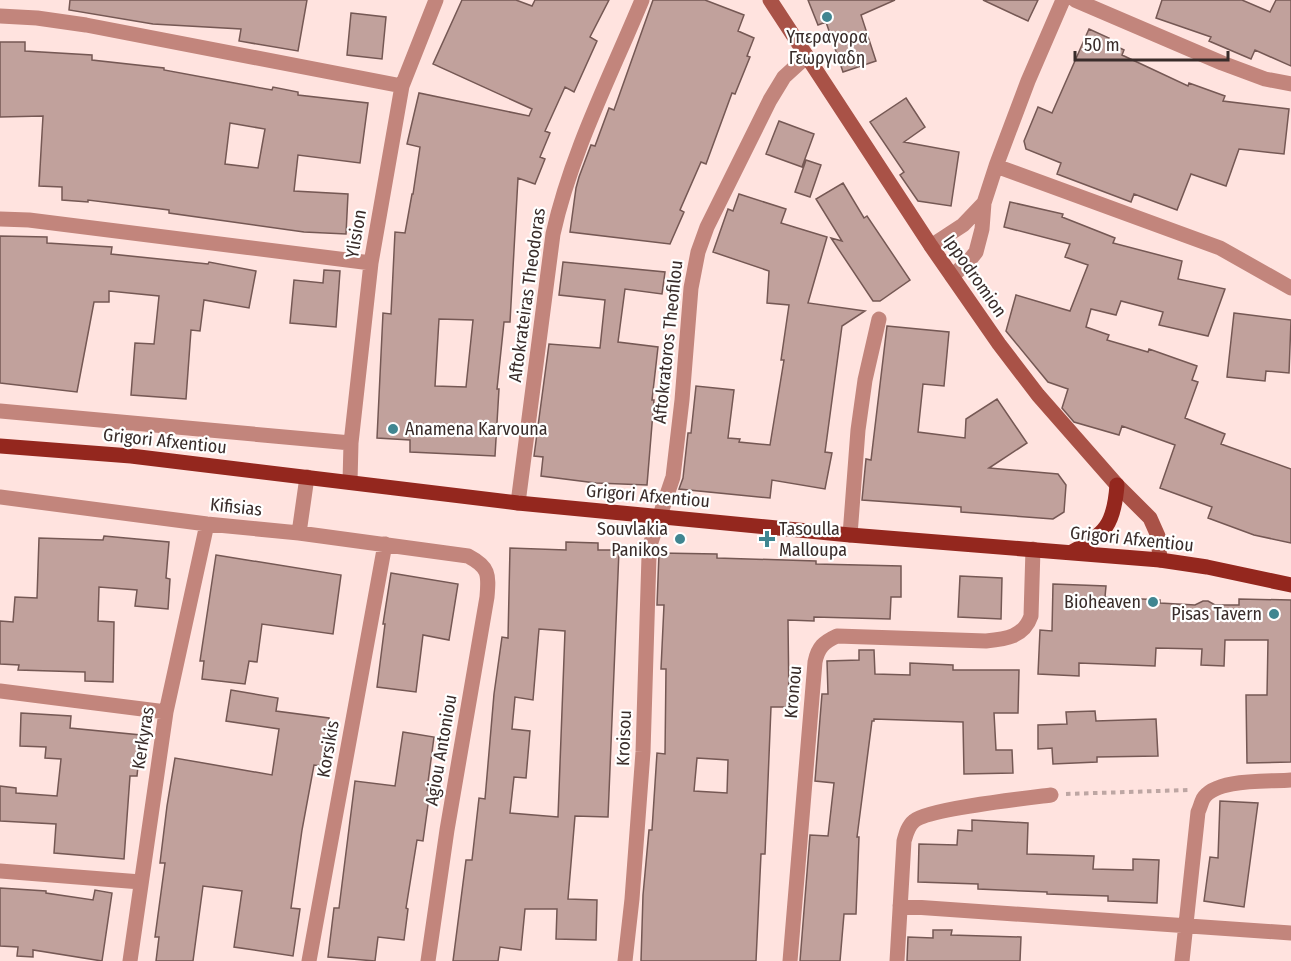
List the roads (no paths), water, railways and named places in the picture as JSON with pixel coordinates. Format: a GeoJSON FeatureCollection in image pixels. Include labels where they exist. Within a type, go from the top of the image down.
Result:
{"type":"FeatureCollection","features":[{"type":"Feature","properties":{"kind":"main road","name":"Grigori Afxentiou"},"geometry":{"type":"LineString","coordinates":[[0,446],[131,456],[518,503],[850,535],[1160,560],[1207,567],[1291,585]]}},
{"type":"Feature","properties":{"kind":"main road"},"geometry":{"type":"LineString","coordinates":[[1072,552],[1088,544],[1109,522],[1113,514],[1117,484]]}},
{"type":"Feature","properties":{"kind":"street","name":"Ylision"},"geometry":{"type":"LineString","coordinates":[[350,482],[351,443],[371,263],[402,86],[436,0]]}},
{"type":"Feature","properties":{"kind":"street","name":"Aftokrateiras Theodoras"},"geometry":{"type":"LineString","coordinates":[[518,503],[552,234],[572,166],[642,0]]}},
{"type":"Feature","properties":{"kind":"street","name":"Ippodromion"},"geometry":{"type":"LineString","coordinates":[[770,0],[931,246],[999,345],[1038,395],[1150,518],[1155,527],[1160,560]]}},
{"type":"Feature","properties":{"kind":"street"},"geometry":{"type":"LineString","coordinates":[[952,276],[976,252],[982,229],[984,203],[996,166],[1028,81],[1063,0]]}},
{"type":"Feature","properties":{"kind":"street"},"geometry":{"type":"LineString","coordinates":[[1076,0],[1222,63],[1265,79],[1291,84]]}},
{"type":"Feature","properties":{"kind":"street"},"geometry":{"type":"LineString","coordinates":[[0,16],[86,25],[402,86]]}},
{"type":"Feature","properties":{"kind":"street","name":"Aftokratoros Theofilou"},"geometry":{"type":"LineString","coordinates":[[658,516],[668,495],[672,477],[682,400],[691,288],[698,252],[707,227],[770,100],[784,77],[807,56]]}},
{"type":"Feature","properties":{"kind":"street"},"geometry":{"type":"LineString","coordinates":[[996,166],[1220,248],[1291,288]]}},
{"type":"Feature","properties":{"kind":"street"},"geometry":{"type":"LineString","coordinates":[[931,246],[963,225],[984,203]]}},
{"type":"Feature","properties":{"kind":"street"},"geometry":{"type":"LineString","coordinates":[[0,219],[29,220],[371,263]]}},
{"type":"Feature","properties":{"kind":"street"},"geometry":{"type":"LineString","coordinates":[[850,535],[865,380],[879,319]]}},
{"type":"Feature","properties":{"kind":"street","name":"Grigori Afxentiou"},"geometry":{"type":"LineString","coordinates":[[0,411],[351,443]]}},
{"type":"Feature","properties":{"kind":"street"},"geometry":{"type":"LineString","coordinates":[[299,533],[307,477]]}},
{"type":"Feature","properties":{"kind":"street","name":"Kifisias"},"geometry":{"type":"LineString","coordinates":[[0,497],[468,556]]}},
{"type":"Feature","properties":{"kind":"street","name":"Kroisou"},"geometry":{"type":"LineString","coordinates":[[625,961],[643,752],[649,556],[658,516]]}},
{"type":"Feature","properties":{"kind":"street","name":"Kerkyras"},"geometry":{"type":"LineString","coordinates":[[130,961],[166,712],[207,524]]}},
{"type":"Feature","properties":{"kind":"street","name":"Korsikis"},"geometry":{"type":"LineString","coordinates":[[309,961],[385,544]]}},
{"type":"Feature","properties":{"kind":"street","name":"Kronou"},"geometry":{"type":"LineString","coordinates":[[790,961],[817,651],[825,642],[837,636],[986,641],[1020,633],[1028,625],[1031,616],[1033,549]]}},
{"type":"Feature","properties":{"kind":"street","name":"Agiou Antoniou"},"geometry":{"type":"LineString","coordinates":[[428,961],[447,830],[487,597],[486,569],[478,561],[468,556]]}},
{"type":"Feature","properties":{"kind":"street"},"geometry":{"type":"LineString","coordinates":[[0,691],[166,712]]}},
{"type":"Feature","properties":{"kind":"street"},"geometry":{"type":"LineString","coordinates":[[1182,961],[1198,813],[1204,797],[1216,787],[1227,784],[1291,780]]}},
{"type":"Feature","properties":{"kind":"street"},"geometry":{"type":"LineString","coordinates":[[897,961],[904,841],[914,821],[933,813],[1051,795]]}},
{"type":"Feature","properties":{"kind":"street"},"geometry":{"type":"LineString","coordinates":[[0,871],[141,882]]}},
{"type":"Feature","properties":{"kind":"street"},"geometry":{"type":"LineString","coordinates":[[900,906],[1291,933]]}},
{"type":"Feature","properties":{"kind":"place","name":"Υπεραγορα Γεωργιαδη"},"geometry":{"type":"Point","coordinates":[827,17]}},
{"type":"Feature","properties":{"kind":"place","name":"Anamena Karvouna"},"geometry":{"type":"Point","coordinates":[393,429]}},
{"type":"Feature","properties":{"kind":"place","name":"Souvlakia Panikos"},"geometry":{"type":"Point","coordinates":[680,539]}},
{"type":"Feature","properties":{"kind":"place","name":"Tasoulla Malloupa"},"geometry":{"type":"Point","coordinates":[767,539]}},
{"type":"Feature","properties":{"kind":"place","name":"Bioheaven"},"geometry":{"type":"Point","coordinates":[1153,602]}},
{"type":"Feature","properties":{"kind":"place","name":"Pisas Tavern"},"geometry":{"type":"Point","coordinates":[1274,614]}}]}
